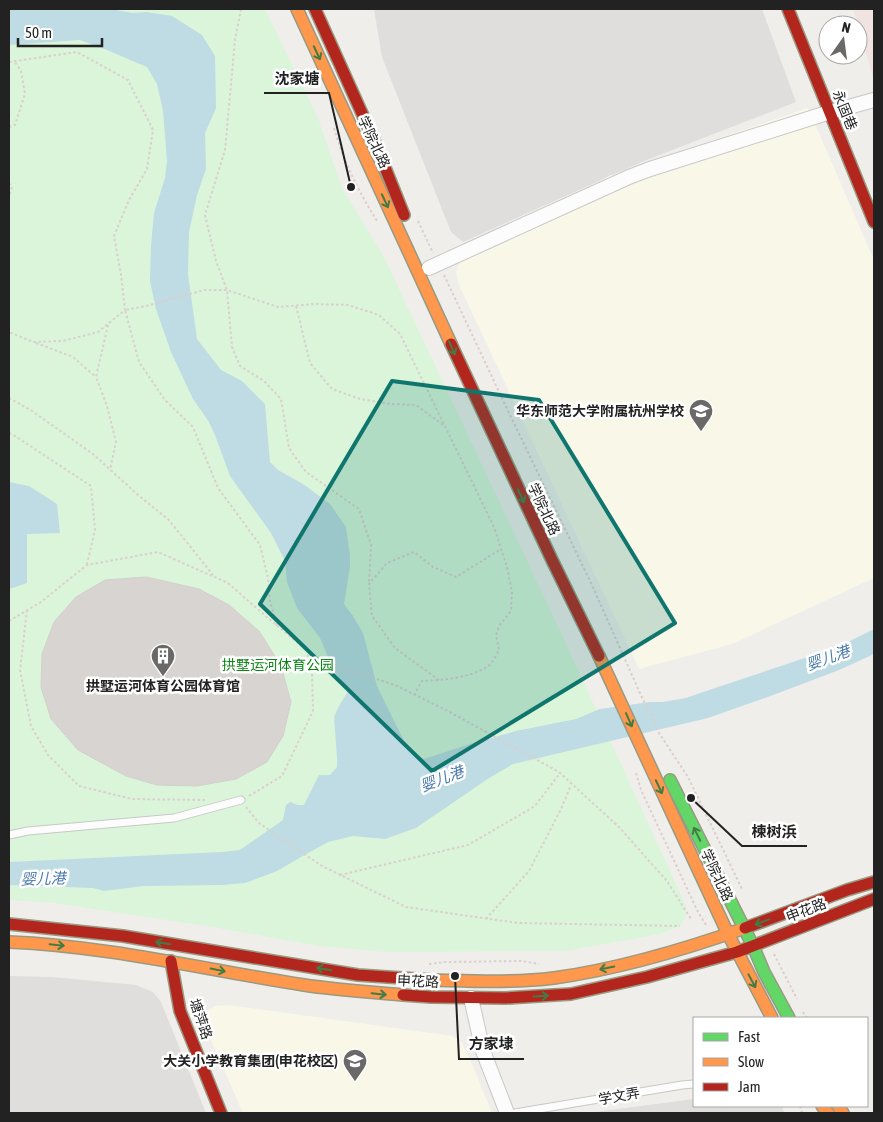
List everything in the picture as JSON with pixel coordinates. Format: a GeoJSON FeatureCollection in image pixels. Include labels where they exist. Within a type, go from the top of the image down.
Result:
{"type":"FeatureCollection","features":[{"type":"Feature","properties":{"kind":"main road","name":"学院北路"},"geometry":{"type":"LineString","coordinates":[[296,9],[462,369],[619,698],[728,934],[771,1017]]}},
{"type":"Feature","properties":{"kind":"main road","name":"学院北路"},"geometry":{"type":"LineString","coordinates":[[315,9],[414,224]]}},
{"type":"Feature","properties":{"kind":"main road","name":"永固巷"},"geometry":{"type":"LineString","coordinates":[[788,9],[874,222]]}},
{"type":"Feature","properties":{"kind":"main road","name":"学院北路"},"geometry":{"type":"LineString","coordinates":[[667,774],[753,946],[764,972],[788,1017]]}},
{"type":"Feature","properties":{"kind":"main road","name":"申花路"},"geometry":{"type":"LineString","coordinates":[[9,924],[123,936],[358,975],[433,980],[516,981],[590,972],[675,952],[874,882]]}},
{"type":"Feature","properties":{"kind":"main road","name":"申花路"},"geometry":{"type":"LineString","coordinates":[[9,942],[81,948],[171,961],[304,985],[353,991],[422,997],[506,998],[571,994],[648,977],[737,952],[874,899]]}},
{"type":"Feature","properties":{"kind":"main road","name":"塘萍路"},"geometry":{"type":"LineString","coordinates":[[171,961],[180,1011],[222,1113]]}},
{"type":"Feature","properties":{"kind":"street"},"geometry":{"type":"LineString","coordinates":[[432,267],[650,168],[874,100]]}},
{"type":"Feature","properties":{"kind":"street"},"geometry":{"type":"LineString","coordinates":[[470,998],[483,1051],[506,1113]]}},
{"type":"Feature","properties":{"kind":"lane"},"geometry":{"type":"LineString","coordinates":[[9,835],[28,831],[174,818],[242,800]]}},
{"type":"Feature","properties":{"kind":"lane","name":"学文弄"},"geometry":{"type":"LineString","coordinates":[[515,1113],[693,1084]]}},
{"type":"Feature","properties":{"kind":"path"},"geometry":{"type":"LineString","coordinates":[[241,9],[235,40],[225,150],[205,215],[216,261],[227,290],[232,347],[240,366],[264,381],[281,399],[289,448],[306,472],[359,509],[371,545],[369,584],[372,616],[395,648],[439,680]]}},
{"type":"Feature","properties":{"kind":"path"},"geometry":{"type":"LineString","coordinates":[[9,62],[76,52],[128,80],[153,130],[147,169],[129,200],[114,236],[122,275],[125,310],[139,362],[166,400],[193,427],[218,488],[260,544],[268,578],[270,601],[277,626]]}},
{"type":"Feature","properties":{"kind":"path"},"geometry":{"type":"LineString","coordinates":[[9,126],[15,125],[25,94],[21,71],[15,62]]}},
{"type":"Feature","properties":{"kind":"path"},"geometry":{"type":"LineString","coordinates":[[9,183],[12,187],[9,196]]}},
{"type":"Feature","properties":{"kind":"path"},"geometry":{"type":"LineString","coordinates":[[414,224],[432,267],[592,585],[659,733]]}},
{"type":"Feature","properties":{"kind":"path"},"geometry":{"type":"LineString","coordinates":[[33,342],[63,341],[98,332],[125,310],[204,290],[227,290],[278,307],[348,304],[379,315],[400,334],[494,527],[507,567],[512,592],[511,610],[499,626],[496,635],[500,650],[490,665],[472,674],[422,681],[414,694]]}},
{"type":"Feature","properties":{"kind":"path"},"geometry":{"type":"LineString","coordinates":[[296,306],[310,364],[332,389],[360,399],[391,404],[416,405],[445,427]]}},
{"type":"Feature","properties":{"kind":"path"},"geometry":{"type":"LineString","coordinates":[[96,377],[108,324]]}},
{"type":"Feature","properties":{"kind":"path"},"geometry":{"type":"LineString","coordinates":[[9,332],[73,357],[96,377],[107,406],[116,442],[110,470]]}},
{"type":"Feature","properties":{"kind":"path"},"geometry":{"type":"LineString","coordinates":[[9,398],[32,411],[93,454],[169,520],[215,577]]}},
{"type":"Feature","properties":{"kind":"path"},"geometry":{"type":"LineString","coordinates":[[9,433],[91,486],[95,530],[87,566]]}},
{"type":"Feature","properties":{"kind":"path"},"geometry":{"type":"LineString","coordinates":[[369,584],[387,564],[414,552],[434,567],[456,577],[501,549]]}},
{"type":"Feature","properties":{"kind":"path"},"geometry":{"type":"LineString","coordinates":[[9,621],[41,602],[87,566],[158,552],[228,583],[319,660],[395,685],[485,730],[560,773],[625,834],[667,882],[691,919]]}},
{"type":"Feature","properties":{"kind":"path"},"geometry":{"type":"LineString","coordinates":[[27,610],[20,670],[31,726],[48,755],[79,786],[132,799],[204,800]]}},
{"type":"Feature","properties":{"kind":"path"},"geometry":{"type":"LineString","coordinates":[[307,650],[312,674],[312,711],[282,776],[242,800],[259,822],[322,866],[406,907],[518,923],[680,926]]}},
{"type":"Feature","properties":{"kind":"path"},"geometry":{"type":"LineString","coordinates":[[340,875],[468,845],[535,806],[560,773]]}},
{"type":"Feature","properties":{"kind":"path"},"geometry":{"type":"LineString","coordinates":[[486,919],[529,870],[561,808],[571,784]]}},
{"type":"Feature","properties":{"kind":"path"},"geometry":{"type":"LineString","coordinates":[[427,964],[522,961],[540,964]]}},
{"type":"Feature","properties":{"kind":"highlighted area"},"geometry":{"type":"Polygon","coordinates":[[[392,381],[539,400],[675,623],[432,771],[260,604],[392,381]]]}},
{"type":"Feature","properties":{"kind":"shaded area"},"geometry":{"type":"Polygon","coordinates":[[[374,9],[762,9],[796,102],[644,161],[463,242],[451,232],[382,57],[374,9]]]}},
{"type":"Feature","properties":{"kind":"shaded area"},"geometry":{"type":"Polygon","coordinates":[[[853,9],[874,9],[874,81],[868,60],[868,15],[855,15],[853,9]]]}},
{"type":"Feature","properties":{"kind":"shaded area","name":"华东师范大学附属杭州学校"},"geometry":{"type":"Polygon","coordinates":[[[808,108],[874,260],[874,578],[732,644],[639,669],[459,285],[456,272],[460,261],[609,176],[808,108]]]}},
{"type":"Feature","properties":{"kind":"shaded area"},"geometry":{"type":"Polygon","coordinates":[[[9,976],[52,977],[136,985],[153,992],[161,1002],[206,1113],[9,1113],[9,976]]]}},
{"type":"Feature","properties":{"kind":"shaded area","name":"大关小学教育集团(申花校区)"},"geometry":{"type":"Polygon","coordinates":[[[229,1005],[453,1036],[461,1042],[467,1052],[492,1113],[243,1113],[204,1024],[205,1013],[214,1006],[229,1005]]]}},
{"type":"Feature","properties":{"kind":"shaded area"},"geometry":{"type":"Polygon","coordinates":[[[693,1099],[693,1107],[782,1107],[785,1113],[587,1113],[693,1099]]]}},
{"type":"Feature","properties":{"kind":"green space","name":"拱墅运河体育公园"},"geometry":{"type":"Polygon","coordinates":[[[9,9],[265,9],[318,118],[342,188],[384,257],[562,635],[686,906],[686,916],[680,926],[660,934],[565,951],[384,952],[320,946],[55,903],[9,900],[9,9]]]}},
{"type":"Feature","properties":{"kind":"water","name":"婴儿港"},"geometry":{"type":"Polygon","coordinates":[[[9,9],[110,9],[132,13],[147,12],[172,16],[202,35],[215,56],[216,108],[205,133],[206,169],[197,195],[189,232],[188,274],[197,339],[221,370],[242,381],[265,404],[270,462],[278,470],[303,484],[330,504],[346,527],[350,567],[344,604],[363,633],[377,686],[410,752],[424,759],[516,731],[576,719],[600,709],[686,698],[838,647],[874,629],[874,654],[839,670],[708,718],[513,764],[489,778],[416,828],[385,839],[353,836],[328,842],[277,871],[245,883],[144,886],[104,891],[93,888],[9,885],[9,862],[240,850],[283,820],[286,805],[290,802],[304,805],[319,775],[330,775],[337,767],[334,717],[348,691],[333,669],[320,638],[297,608],[287,582],[285,561],[271,533],[230,476],[209,422],[193,399],[171,352],[156,309],[150,281],[151,246],[154,213],[165,178],[167,161],[163,111],[157,84],[147,67],[80,40],[9,45],[9,9]]]}},
{"type":"Feature","properties":{"kind":"water"},"geometry":{"type":"Polygon","coordinates":[[[9,482],[29,486],[57,504],[60,533],[27,534],[27,583],[9,589],[9,482]]]}},
{"type":"Feature","properties":{"kind":"building","name":"拱墅运河体育公园体育馆"},"geometry":{"type":"Polygon","coordinates":[[[146,577],[199,589],[229,605],[259,631],[281,666],[291,702],[283,736],[267,762],[236,779],[197,786],[157,785],[126,776],[78,750],[51,719],[41,687],[42,654],[54,622],[76,597],[105,580],[146,577]]]}},
{"type":"Feature","properties":{"kind":"traffic: fast"},"geometry":{"type":"LineString","coordinates":[[670,780],[753,946],[764,972],[788,1017]]}},
{"type":"Feature","properties":{"kind":"traffic: slow"},"geometry":{"type":"LineString","coordinates":[[297,9],[451,344]]}},
{"type":"Feature","properties":{"kind":"traffic: slow"},"geometry":{"type":"LineString","coordinates":[[599,656],[728,934],[771,1017]]}},
{"type":"Feature","properties":{"kind":"traffic: slow"},"geometry":{"type":"LineString","coordinates":[[432,980],[524,981],[554,978],[651,958],[745,928]]}},
{"type":"Feature","properties":{"kind":"traffic: slow"},"geometry":{"type":"LineString","coordinates":[[9,942],[84,948],[304,985],[403,995]]}},
{"type":"Feature","properties":{"kind":"traffic: slow"},"geometry":{"type":"LineString","coordinates":[[823,1107],[828,1113]]}},
{"type":"Feature","properties":{"kind":"traffic: slow"},"geometry":{"type":"LineString","coordinates":[[839,1107],[843,1113]]}},
{"type":"Feature","properties":{"kind":"traffic: jam"},"geometry":{"type":"LineString","coordinates":[[315,9],[374,140],[404,215]]}},
{"type":"Feature","properties":{"kind":"traffic: jam"},"geometry":{"type":"LineString","coordinates":[[788,9],[874,222]]}},
{"type":"Feature","properties":{"kind":"traffic: jam"},"geometry":{"type":"LineString","coordinates":[[451,344],[599,656]]}},
{"type":"Feature","properties":{"kind":"traffic: jam"},"geometry":{"type":"LineString","coordinates":[[745,928],[847,890],[874,882]]}},
{"type":"Feature","properties":{"kind":"traffic: jam"},"geometry":{"type":"LineString","coordinates":[[403,995],[506,998],[571,994],[647,977],[737,952],[874,899]]}},
{"type":"Feature","properties":{"kind":"traffic: jam"},"geometry":{"type":"LineString","coordinates":[[9,924],[123,936],[358,975],[432,980]]}},
{"type":"Feature","properties":{"kind":"traffic: jam"},"geometry":{"type":"LineString","coordinates":[[171,961],[180,1011],[221,1113]]}},
{"type":"Feature","properties":{"kind":"place","name":"沈家塘"},"geometry":{"type":"Point","coordinates":[351,187]}},
{"type":"Feature","properties":{"kind":"place","name":"华东师范大学附属杭州学校"},"geometry":{"type":"Point","coordinates":[701,432]}},
{"type":"Feature","properties":{"kind":"place","name":"拱墅运河体育公园体育馆"},"geometry":{"type":"Point","coordinates":[163,677]}},
{"type":"Feature","properties":{"kind":"place","name":"楝树浜"},"geometry":{"type":"Point","coordinates":[691,798]}},
{"type":"Feature","properties":{"kind":"place","name":"方家埭"},"geometry":{"type":"Point","coordinates":[455,976]}},
{"type":"Feature","properties":{"kind":"place","name":"大关小学教育集团(申花校区)"},"geometry":{"type":"Point","coordinates":[355,1082]}}]}
